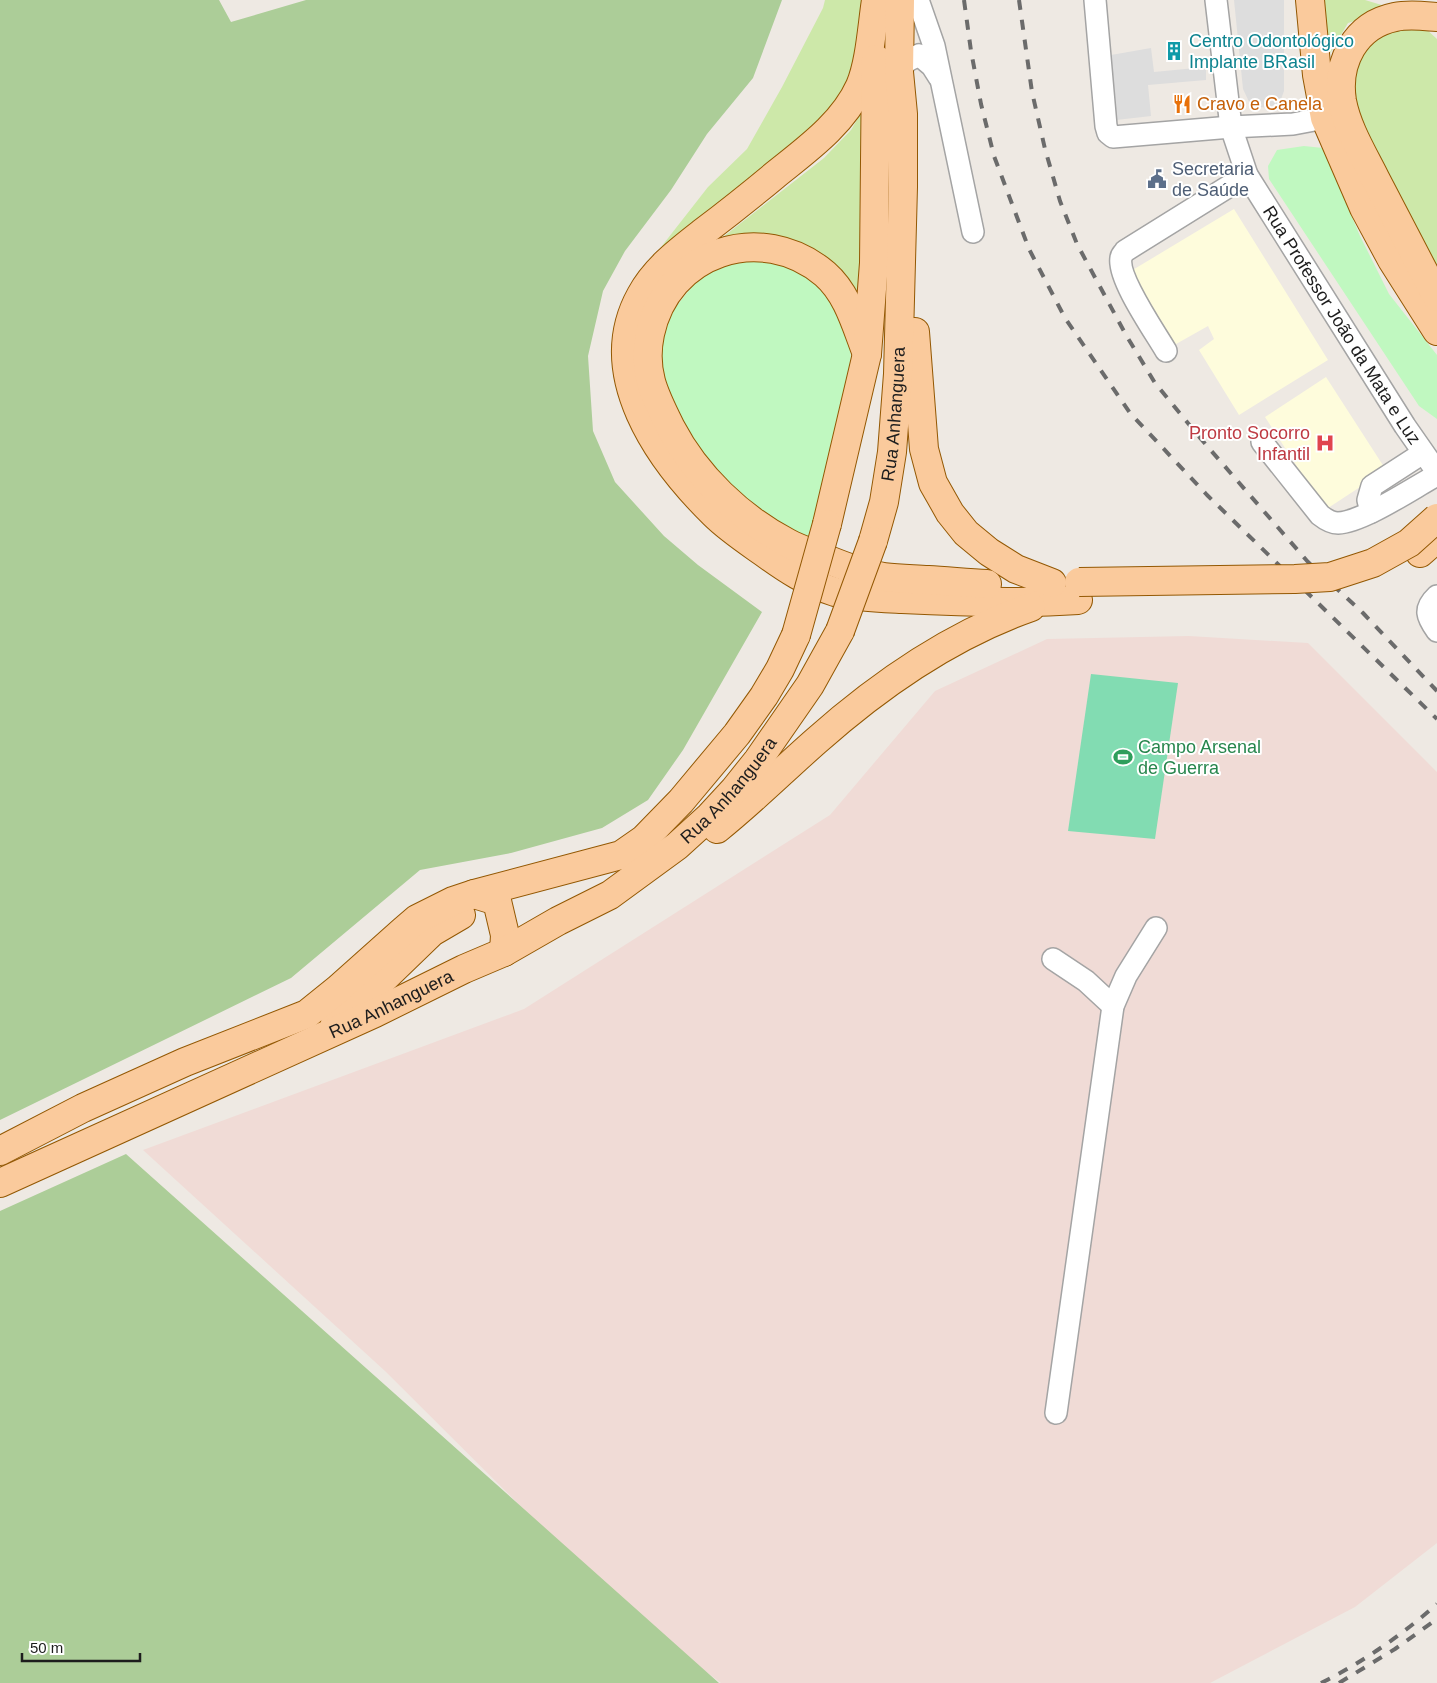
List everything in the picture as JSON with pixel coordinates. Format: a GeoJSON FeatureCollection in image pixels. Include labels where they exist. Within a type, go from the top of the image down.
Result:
{"type":"FeatureCollection","features":[{"type":"Feature","properties":{"kind":"main road","name":"Rua Anhanguera"},"geometry":{"type":"LineString","coordinates":[[0,1151],[83,1108],[185,1062],[307,1014],[338,989],[402,930],[453,901],[485,897],[621,855],[644,839],[681,801],[742,727],[768,690],[796,635],[827,524],[867,354],[874,264],[877,0]]}},
{"type":"Feature","properties":{"kind":"main road"},"geometry":{"type":"LineString","coordinates":[[877,0],[861,84],[845,111],[829,129],[798,157],[682,248],[658,271],[642,293],[633,312],[629,327],[627,358],[630,389],[642,419],[683,482],[716,516],[750,543],[800,577],[836,592],[879,598],[929,600],[1330,577],[1373,563],[1409,543],[1437,518]]}},
{"type":"Feature","properties":{"kind":"main road","name":"Rua Anhanguera"},"geometry":{"type":"LineString","coordinates":[[0,1183],[375,1013],[464,969],[504,952],[558,921],[610,895],[677,846],[710,816],[758,760],[810,685],[840,631],[873,541],[884,502],[892,452],[898,374],[902,253],[903,114],[899,72],[900,0]]}},
{"type":"Feature","properties":{"kind":"main road"},"geometry":{"type":"LineString","coordinates":[[1310,0],[1317,75],[1325,118],[1364,208],[1392,260],[1437,331]]}},
{"type":"Feature","properties":{"kind":"main road"},"geometry":{"type":"LineString","coordinates":[[1415,0],[1427,6],[1437,15]]}},
{"type":"Feature","properties":{"kind":"main road"},"geometry":{"type":"LineString","coordinates":[[1437,15],[1401,16],[1374,24],[1352,46],[1345,59],[1341,86],[1343,103],[1353,134],[1437,297]]}},
{"type":"Feature","properties":{"kind":"main road"},"geometry":{"type":"LineString","coordinates":[[903,114],[918,390],[924,449],[933,483],[950,513],[966,533],[989,552],[1016,569],[1063,592]]}},
{"type":"Feature","properties":{"kind":"main road"},"geometry":{"type":"LineString","coordinates":[[867,354],[849,307],[836,285],[825,274],[798,257],[780,250],[747,248],[719,253],[689,269],[674,282],[654,317],[647,350],[649,374],[654,394],[686,452],[722,496],[750,518],[788,543],[845,567],[884,577],[1063,592],[1302,594],[1330,591],[1360,584],[1384,574],[1431,545]]}},
{"type":"Feature","properties":{"kind":"main road"},"geometry":{"type":"LineString","coordinates":[[610,895],[688,851],[763,791],[817,740],[859,705],[910,668],[981,627],[1063,592]]}},
{"type":"Feature","properties":{"kind":"main road"},"geometry":{"type":"LineString","coordinates":[[282,1054],[324,1031],[345,1016],[432,932],[467,912],[485,897],[584,880],[620,868],[631,868],[643,872]]}},
{"type":"Feature","properties":{"kind":"main road"},"geometry":{"type":"LineString","coordinates":[[485,897],[505,935],[504,952]]}},
{"type":"Feature","properties":{"kind":"street"},"geometry":{"type":"LineString","coordinates":[[918,0],[934,46],[973,232]]}},
{"type":"Feature","properties":{"kind":"street"},"geometry":{"type":"LineString","coordinates":[[1095,0],[1106,126],[1108,133],[1112,137],[1294,124],[1325,118]]}},
{"type":"Feature","properties":{"kind":"street","name":"Rua Professor João da Mata e Luz"},"geometry":{"type":"LineString","coordinates":[[1216,0],[1231,127],[1247,175],[1437,474]]}},
{"type":"Feature","properties":{"kind":"street"},"geometry":{"type":"LineString","coordinates":[[899,72],[907,61],[919,55],[932,66],[942,81]]}},
{"type":"Feature","properties":{"kind":"street"},"geometry":{"type":"LineString","coordinates":[[1166,351],[1128,287],[1123,274],[1121,258],[1125,251],[1247,175]]}},
{"type":"Feature","properties":{"kind":"street"},"geometry":{"type":"LineString","coordinates":[[1262,442],[1320,515],[1326,520],[1337,523],[1371,512],[1437,474]]}},
{"type":"Feature","properties":{"kind":"street"},"geometry":{"type":"LineString","coordinates":[[1371,512],[1368,500],[1372,486],[1423,453]]}},
{"type":"Feature","properties":{"kind":"street"},"geometry":{"type":"LineString","coordinates":[[1437,596],[1430,603],[1428,614],[1429,621],[1437,631]]}},
{"type":"Feature","properties":{"kind":"street"},"geometry":{"type":"LineString","coordinates":[[1056,1413],[1113,1006],[1126,976],[1156,928]]}},
{"type":"Feature","properties":{"kind":"street"},"geometry":{"type":"LineString","coordinates":[[1053,959],[1086,981],[1113,1006]]}},
{"type":"Feature","properties":{"kind":"shaded area"},"geometry":{"type":"Polygon","coordinates":[[[1234,0],[1284,0],[1284,91],[1280,102],[1268,108],[1251,106],[1243,89],[1234,0]]]}},
{"type":"Feature","properties":{"kind":"shaded area"},"geometry":{"type":"Polygon","coordinates":[[[1151,48],[1154,72],[1206,67],[1206,80],[1148,85],[1151,116],[1116,120],[1111,55],[1151,48]]]}},
{"type":"Feature","properties":{"kind":"shaded area"},"geometry":{"type":"Polygon","coordinates":[[[1234,209],[1328,360],[1239,415],[1199,350],[1214,339],[1208,326],[1169,348],[1126,274],[1234,209]]]}},
{"type":"Feature","properties":{"kind":"shaded area","name":"Pronto Socorro Infantil"},"geometry":{"type":"Polygon","coordinates":[[[1326,377],[1386,470],[1325,510],[1265,417],[1326,377]]]}},
{"type":"Feature","properties":{"kind":"shaded area"},"geometry":{"type":"Polygon","coordinates":[[[1189,636],[1308,643],[1437,772],[1437,1543],[1355,1607],[1210,1683],[721,1683],[625,1610],[385,1371],[143,1150],[524,1009],[830,815],[935,691],[1047,639],[1189,636]]]}},
{"type":"Feature","properties":{"kind":"green space"},"geometry":{"type":"Polygon","coordinates":[[[0,0],[219,0],[231,22],[306,0],[782,0],[753,78],[707,134],[671,190],[625,251],[603,291],[588,356],[593,431],[615,482],[664,536],[698,565],[762,612],[683,750],[648,800],[602,828],[511,853],[420,870],[291,978],[0,1120],[0,0]]]}},
{"type":"Feature","properties":{"kind":"green space"},"geometry":{"type":"Polygon","coordinates":[[[825,0],[864,0],[862,56],[835,114],[647,265],[708,187],[747,149],[782,87],[823,8],[825,0]]]}},
{"type":"Feature","properties":{"kind":"green space"},"geometry":{"type":"Polygon","coordinates":[[[1316,0],[1365,0],[1395,9],[1348,23],[1329,55],[1329,113],[1316,0]]]}},
{"type":"Feature","properties":{"kind":"green space"},"geometry":{"type":"Polygon","coordinates":[[[1384,28],[1425,28],[1437,39],[1437,286],[1347,89],[1351,60],[1384,28]]]}},
{"type":"Feature","properties":{"kind":"green space"},"geometry":{"type":"Polygon","coordinates":[[[865,106],[865,292],[859,297],[851,282],[836,266],[696,258],[824,158],[851,130],[865,106]]]}},
{"type":"Feature","properties":{"kind":"green space"},"geometry":{"type":"Polygon","coordinates":[[[1304,146],[1323,148],[1360,236],[1389,294],[1437,355],[1437,419],[1419,406],[1269,179],[1268,166],[1277,150],[1304,146]]]}},
{"type":"Feature","properties":{"kind":"green space"},"geometry":{"type":"Polygon","coordinates":[[[749,261],[774,261],[806,275],[832,299],[850,333],[851,370],[808,544],[788,536],[705,466],[658,380],[661,338],[674,309],[698,279],[720,266],[749,261]]]}},
{"type":"Feature","properties":{"kind":"green space","name":"Campo Arsenal de Guerra"},"geometry":{"type":"Polygon","coordinates":[[[1091,674],[1178,683],[1155,839],[1068,831],[1091,674]]]}},
{"type":"Feature","properties":{"kind":"green space"},"geometry":{"type":"Polygon","coordinates":[[[126,1154],[719,1683],[0,1683],[0,1211],[126,1154]]]}},
{"type":"Feature","properties":{"kind":"railway"},"geometry":{"type":"LineString","coordinates":[[964,0],[981,104],[994,156],[1029,249],[1065,318],[1130,413],[1207,495],[1437,719]]}},
{"type":"Feature","properties":{"kind":"railway"},"geometry":{"type":"LineString","coordinates":[[1019,0],[1032,92],[1045,149],[1060,201],[1077,244],[1126,335],[1155,383],[1308,562],[1363,613],[1437,691]]}},
{"type":"Feature","properties":{"kind":"railway"},"geometry":{"type":"LineString","coordinates":[[1321,1683],[1382,1647],[1437,1604]]}},
{"type":"Feature","properties":{"kind":"railway"},"geometry":{"type":"LineString","coordinates":[[1339,1683],[1395,1649],[1437,1619]]}},
{"type":"Feature","properties":{"kind":"place","name":"Centro Odontológico Implante BRasil"},"geometry":{"type":"Point","coordinates":[1174,51]}},
{"type":"Feature","properties":{"kind":"place","name":"Cravo e Canela"},"geometry":{"type":"Point","coordinates":[1182,104]}},
{"type":"Feature","properties":{"kind":"place","name":"Secretaria de Saúde"},"geometry":{"type":"Point","coordinates":[1157,179]}},
{"type":"Feature","properties":{"kind":"place","name":"Pronto Socorro Infantil"},"geometry":{"type":"Point","coordinates":[1325,443]}},
{"type":"Feature","properties":{"kind":"place","name":"Campo Arsenal de Guerra"},"geometry":{"type":"Point","coordinates":[1123,757]}}]}
